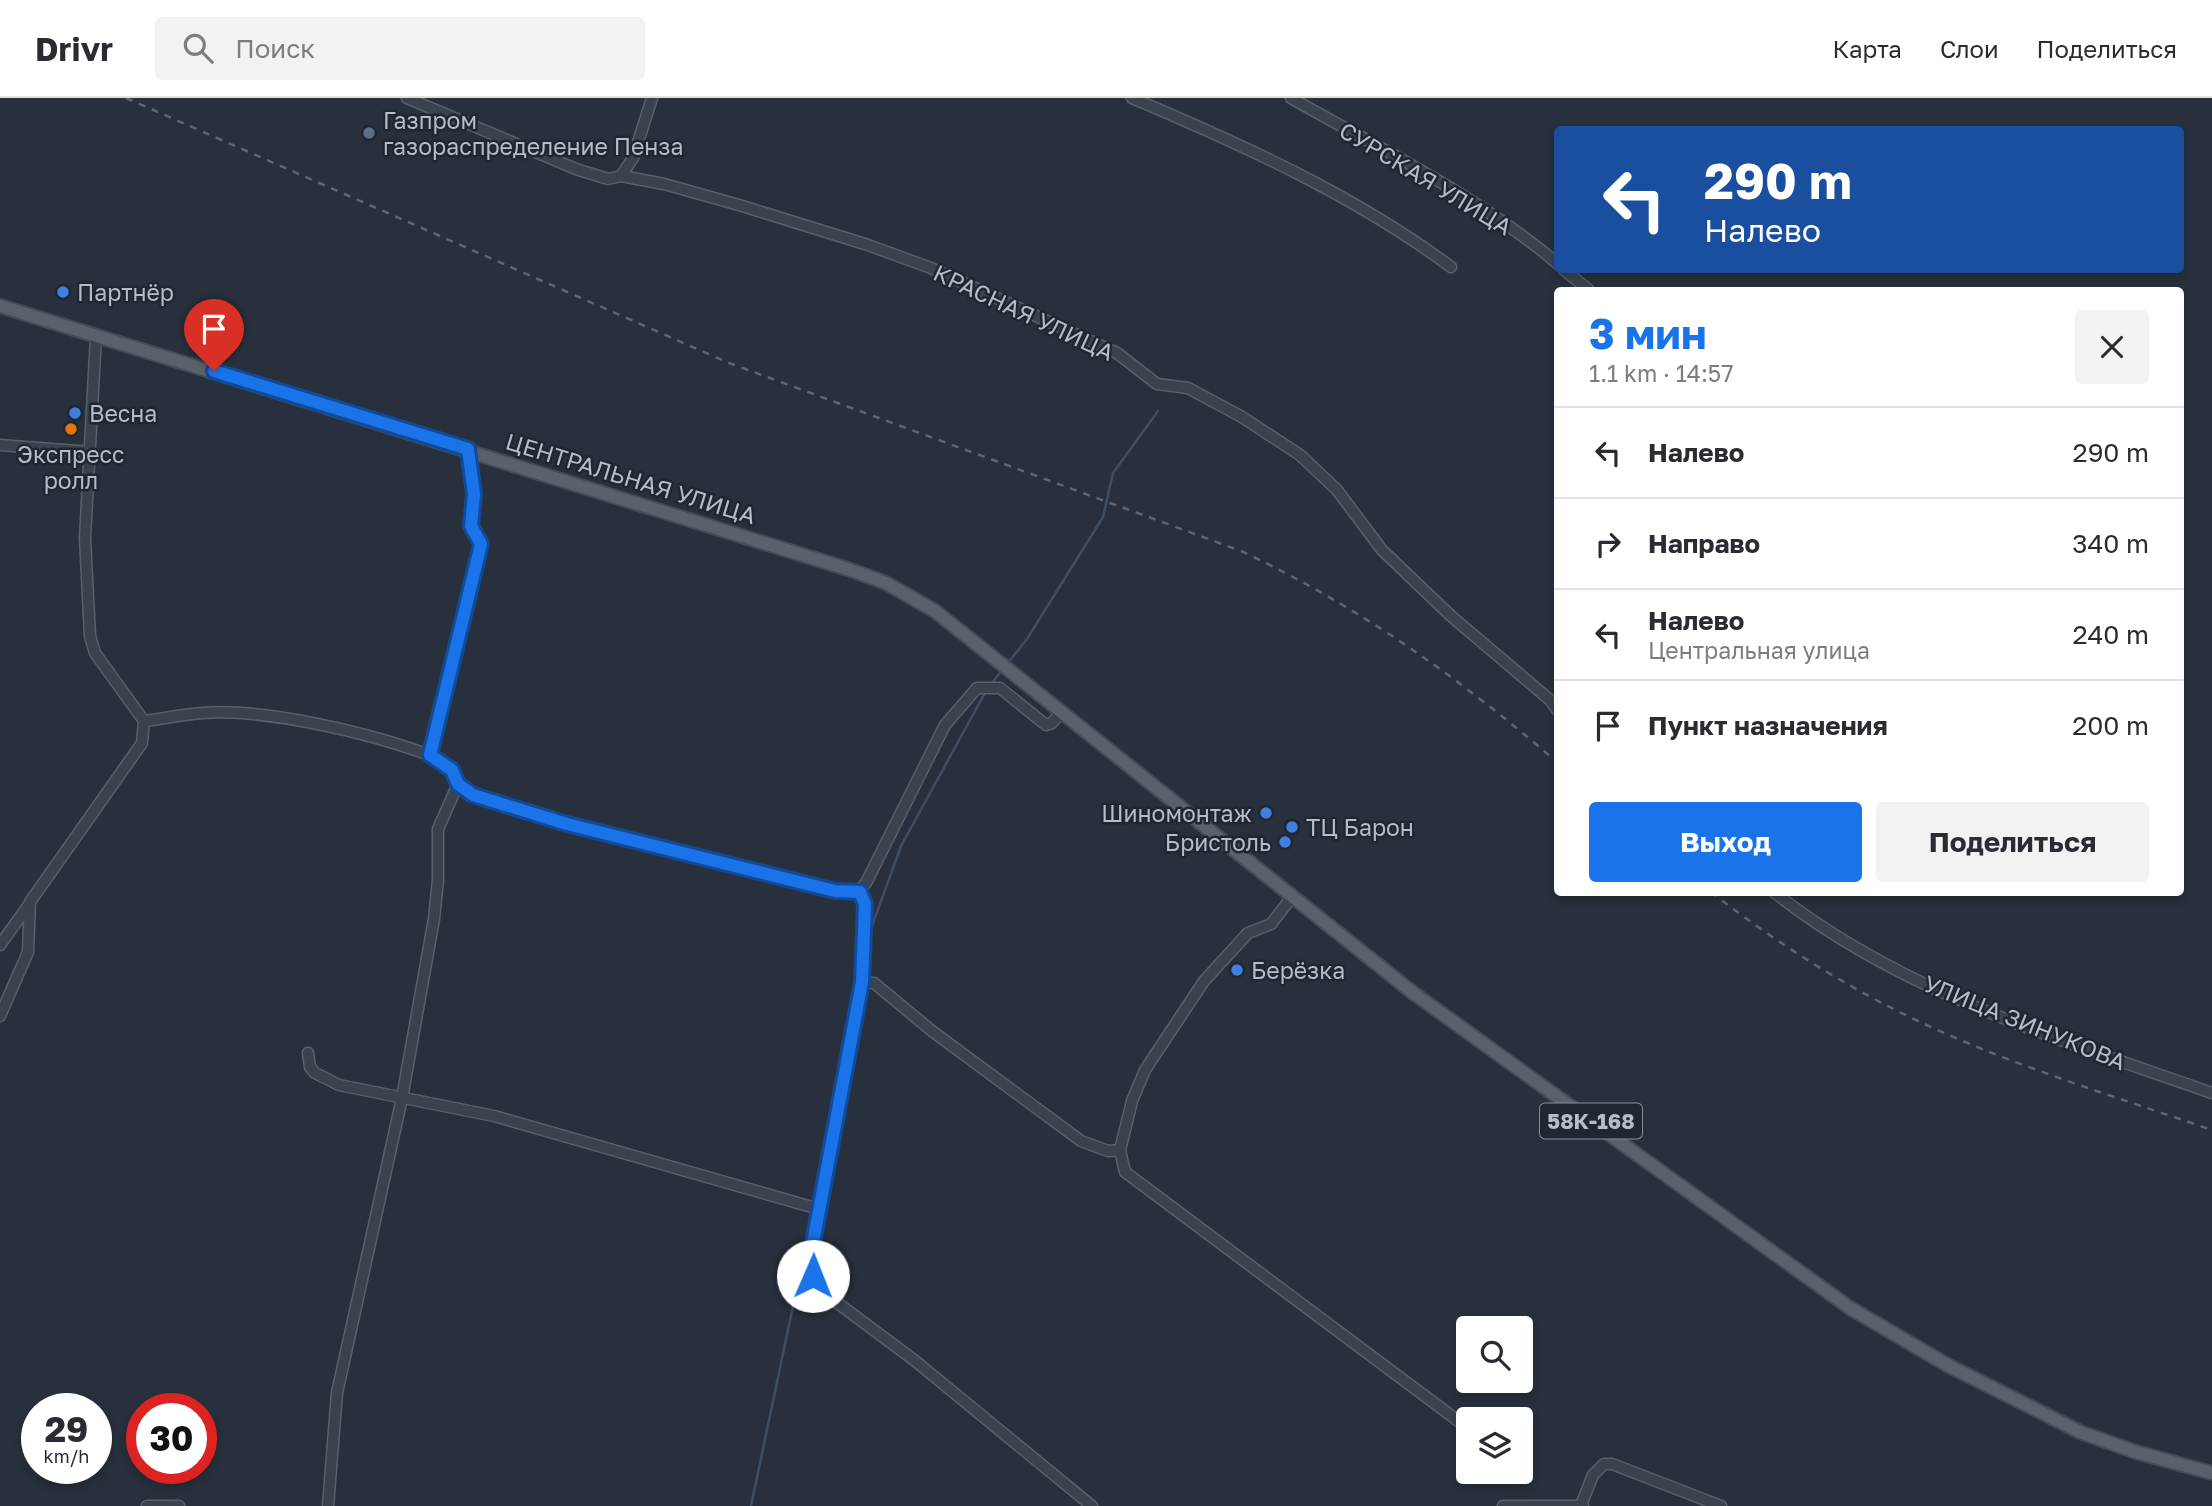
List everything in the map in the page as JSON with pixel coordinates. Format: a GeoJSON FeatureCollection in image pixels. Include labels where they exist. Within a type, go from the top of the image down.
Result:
{"type":"FeatureCollection","features":[{"type":"Feature","properties":{"kind":"main road","name":"ЦЕНТРАЛЬНАЯ УЛИЦА"},"geometry":{"type":"LineString","coordinates":[[0,306],[468,449],[886,583],[935,611],[1061,712]]}},
{"type":"Feature","properties":{"kind":"main road","name":"58К-168"},"geometry":{"type":"LineString","coordinates":[[1061,712],[1412,992],[1872,1321],[1950,1366],[2080,1432],[2136,1452],[2212,1473]]}},
{"type":"Feature","properties":{"kind":"street","name":"КРАСНАЯ УЛИЦА"},"geometry":{"type":"LineString","coordinates":[[407,98],[576,169],[608,179],[621,176],[739,205],[868,245],[931,268],[1117,353],[1157,384],[1188,388],[1242,417],[1300,455],[1337,490],[1382,550],[1451,616],[1554,706]]}},
{"type":"Feature","properties":{"kind":"street"},"geometry":{"type":"LineString","coordinates":[[621,176],[633,158],[652,98]]}},
{"type":"Feature","properties":{"kind":"street"},"geometry":{"type":"LineString","coordinates":[[1132,98],[1234,141],[1341,196],[1413,239],[1451,267]]}},
{"type":"Feature","properties":{"kind":"street","name":"СУРСКАЯ УЛИЦА"},"geometry":{"type":"LineString","coordinates":[[1291,98],[1413,166],[1531,241],[1554,261]]}},
{"type":"Feature","properties":{"kind":"street"},"geometry":{"type":"LineString","coordinates":[[1568,273],[1585,287]]}},
{"type":"Feature","properties":{"kind":"street"},"geometry":{"type":"LineString","coordinates":[[0,945],[142,743],[144,721],[94,653],[90,636],[85,538],[96,336]]}},
{"type":"Feature","properties":{"kind":"street"},"geometry":{"type":"LineString","coordinates":[[0,445],[91,452]]}},
{"type":"Feature","properties":{"kind":"street"},"geometry":{"type":"LineString","coordinates":[[430,755],[481,544],[471,526],[474,494],[468,449]]}},
{"type":"Feature","properties":{"kind":"street"},"geometry":{"type":"LineString","coordinates":[[1061,712],[1052,723],[1046,725],[1000,688],[977,688],[945,725],[860,892],[865,904],[862,982],[809,1264],[816,1287],[914,1360],[1092,1506]]}},
{"type":"Feature","properties":{"kind":"street"},"geometry":{"type":"LineString","coordinates":[[144,721],[203,713],[280,718],[430,755],[452,770],[458,784],[473,795],[567,824],[835,891],[860,892]]}},
{"type":"Feature","properties":{"kind":"street"},"geometry":{"type":"LineString","coordinates":[[328,1506],[337,1393],[402,1098],[435,906],[439,880],[438,829],[458,784]]}},
{"type":"Feature","properties":{"kind":"street","name":"УЛИЦА ЗИНУКОВА"},"geometry":{"type":"LineString","coordinates":[[1779,896],[1820,926],[1936,991],[2044,1034],[2212,1093]]}},
{"type":"Feature","properties":{"kind":"street"},"geometry":{"type":"LineString","coordinates":[[1292,897],[1271,924],[1248,933],[1204,981],[1145,1070],[1132,1101],[1120,1150],[1125,1172],[1456,1419]]}},
{"type":"Feature","properties":{"kind":"street"},"geometry":{"type":"LineString","coordinates":[[0,1016],[28,952],[30,902]]}},
{"type":"Feature","properties":{"kind":"street"},"geometry":{"type":"LineString","coordinates":[[862,982],[874,983],[932,1031],[1081,1141],[1108,1151],[1120,1150]]}},
{"type":"Feature","properties":{"kind":"street"},"geometry":{"type":"LineString","coordinates":[[308,1053],[310,1067],[327,1081],[561,1134],[819,1209]]}},
{"type":"Feature","properties":{"kind":"street"},"geometry":{"type":"LineString","coordinates":[[1503,1506],[1582,1506],[1598,1467],[1612,1464],[1721,1506]]}},
{"type":"Feature","properties":{"kind":"street"},"geometry":{"type":"LineString","coordinates":[[148,1506],[179,1506]]}},
{"type":"Feature","properties":{"kind":"waterway"},"geometry":{"type":"LineString","coordinates":[[1007,664],[1027,639],[1103,517],[1113,473],[1158,411]]}},
{"type":"Feature","properties":{"kind":"waterway"},"geometry":{"type":"LineString","coordinates":[[992,683],[1003,669]]}},
{"type":"Feature","properties":{"kind":"waterway"},"geometry":{"type":"LineString","coordinates":[[868,937],[901,846],[986,691]]}},
{"type":"Feature","properties":{"kind":"waterway"},"geometry":{"type":"LineString","coordinates":[[815,1205],[822,1167]]}},
{"type":"Feature","properties":{"kind":"waterway"},"geometry":{"type":"LineString","coordinates":[[751,1506],[813,1211]]}},
{"type":"Feature","properties":{"kind":"railway"},"geometry":{"type":"LineString","coordinates":[[126,98],[729,363],[1241,551],[1326,595],[1407,646],[1484,702],[1554,760]]}},
{"type":"Feature","properties":{"kind":"railway"},"geometry":{"type":"LineString","coordinates":[[1716,896],[1812,962],[1864,994],[1918,1021],[2027,1066],[2212,1130]]}},
{"type":"Feature","properties":{"kind":"place","name":"Газпром газораспределение Пенза"},"geometry":{"type":"Point","coordinates":[369,133]}},
{"type":"Feature","properties":{"kind":"place","name":"Партнёр"},"geometry":{"type":"Point","coordinates":[63,292]}},
{"type":"Feature","properties":{"kind":"place","name":"Весна"},"geometry":{"type":"Point","coordinates":[75,413]}},
{"type":"Feature","properties":{"kind":"place","name":"Экспресс ролл"},"geometry":{"type":"Point","coordinates":[71,429]}},
{"type":"Feature","properties":{"kind":"place","name":"Шиномонтаж"},"geometry":{"type":"Point","coordinates":[1266,813]}},
{"type":"Feature","properties":{"kind":"place","name":"ТЦ Барон"},"geometry":{"type":"Point","coordinates":[1292,827]}},
{"type":"Feature","properties":{"kind":"place","name":"Бристоль"},"geometry":{"type":"Point","coordinates":[1285,842]}},
{"type":"Feature","properties":{"kind":"place","name":"Берёзка"},"geometry":{"type":"Point","coordinates":[1237,970]}},
{"type":"Feature","properties":{"kind":"route"},"geometry":{"type":"LineString","coordinates":[[214,371],[468,449],[474,494],[471,526],[481,544],[430,755],[452,770],[464,790],[473,795],[554,817],[567,824],[835,891],[850,894],[860,892],[865,904],[862,982],[809,1264],[813,1276]]}}]}
